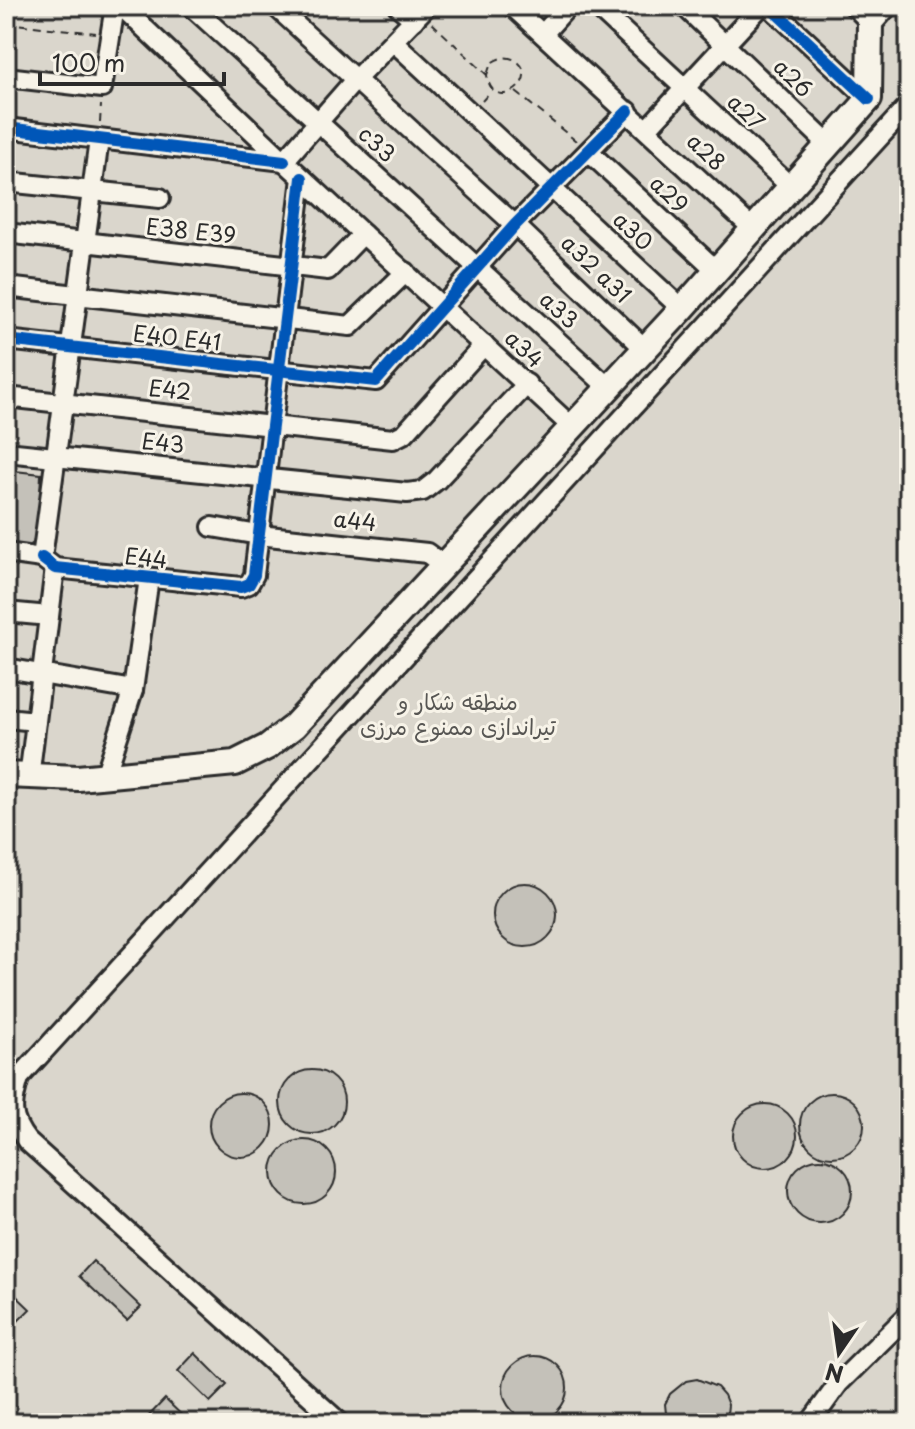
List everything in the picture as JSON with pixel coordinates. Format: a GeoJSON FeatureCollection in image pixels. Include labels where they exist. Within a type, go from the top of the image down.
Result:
{"type":"FeatureCollection","features":[{"type":"Feature","properties":{"kind":"main road"},"geometry":{"type":"LineString","coordinates":[[17,777],[105,776],[235,763],[267,747],[294,726],[682,309],[869,99],[869,11]]}},
{"type":"Feature","properties":{"kind":"street"},"geometry":{"type":"LineString","coordinates":[[6,77],[102,88],[115,6]]}},
{"type":"Feature","properties":{"kind":"street","name":"a34"},"geometry":{"type":"LineString","coordinates":[[121,6],[571,426]]}},
{"type":"Feature","properties":{"kind":"street","name":"c33"},"geometry":{"type":"LineString","coordinates":[[191,6],[478,269]]}},
{"type":"Feature","properties":{"kind":"street","name":"a32 a31"},"geometry":{"type":"LineString","coordinates":[[275,6],[515,225],[644,348]]}},
{"type":"Feature","properties":{"kind":"street"},"geometry":{"type":"LineString","coordinates":[[6,128],[284,161],[355,80],[421,13],[398,6]]}},
{"type":"Feature","properties":{"kind":"street","name":"a28"},"geometry":{"type":"LineString","coordinates":[[512,6],[752,228]]}},
{"type":"Feature","properties":{"kind":"street"},"geometry":{"type":"LineString","coordinates":[[543,34],[568,6]]}},
{"type":"Feature","properties":{"kind":"street","name":"a27"},"geometry":{"type":"LineString","coordinates":[[596,6],[791,187]]}},
{"type":"Feature","properties":{"kind":"street","name":"a26"},"geometry":{"type":"LineString","coordinates":[[684,6],[828,144]]}},
{"type":"Feature","properties":{"kind":"street"},"geometry":{"type":"LineString","coordinates":[[647,129],[761,6]]}},
{"type":"Feature","properties":{"kind":"street"},"geometry":{"type":"LineString","coordinates":[[769,6],[869,99]]}},
{"type":"Feature","properties":{"kind":"street","name":"a30"},"geometry":{"type":"LineString","coordinates":[[394,42],[682,309]]}},
{"type":"Feature","properties":{"kind":"street"},"geometry":{"type":"LineString","coordinates":[[340,1423],[27,1141],[15,1126],[12,1110],[19,1078],[909,105]]}},
{"type":"Feature","properties":{"kind":"street"},"geometry":{"type":"LineString","coordinates":[[444,306],[515,225],[628,111]]}},
{"type":"Feature","properties":{"kind":"street"},"geometry":{"type":"LineString","coordinates":[[17,777],[36,721],[49,616],[48,563],[56,457],[99,140]]}},
{"type":"Feature","properties":{"kind":"street","name":"a29"},"geometry":{"type":"LineString","coordinates":[[589,152],[716,270]]}},
{"type":"Feature","properties":{"kind":"street"},"geometry":{"type":"LineString","coordinates":[[259,535],[302,178]]}},
{"type":"Feature","properties":{"kind":"street"},"geometry":{"type":"LineString","coordinates":[[6,182],[160,198]]}},
{"type":"Feature","properties":{"kind":"street","name":"E38 E39"},"geometry":{"type":"LineString","coordinates":[[6,233],[328,270],[363,234]]}},
{"type":"Feature","properties":{"kind":"street","name":"a33"},"geometry":{"type":"LineString","coordinates":[[478,269],[608,387]]}},
{"type":"Feature","properties":{"kind":"street"},"geometry":{"type":"LineString","coordinates":[[6,287],[350,326],[406,272]]}},
{"type":"Feature","properties":{"kind":"street","name":"E40 E41"},"geometry":{"type":"LineString","coordinates":[[6,340],[376,381],[444,306]]}},
{"type":"Feature","properties":{"kind":"street","name":"E42"},"geometry":{"type":"LineString","coordinates":[[6,397],[393,439],[405,433],[484,345]]}},
{"type":"Feature","properties":{"kind":"street","name":"E43"},"geometry":{"type":"LineString","coordinates":[[6,452],[407,493],[423,491],[527,384]]}},
{"type":"Feature","properties":{"kind":"street","name":"a44"},"geometry":{"type":"LineString","coordinates":[[212,527],[427,553],[443,565]]}},
{"type":"Feature","properties":{"kind":"street","name":"E44"},"geometry":{"type":"LineString","coordinates":[[6,553],[48,563],[149,578],[241,587],[249,584],[254,575],[259,535]]}},
{"type":"Feature","properties":{"kind":"street"},"geometry":{"type":"LineString","coordinates":[[105,776],[133,690],[149,578]]}},
{"type":"Feature","properties":{"kind":"street"},"geometry":{"type":"LineString","coordinates":[[6,612],[49,616]]}},
{"type":"Feature","properties":{"kind":"street"},"geometry":{"type":"LineString","coordinates":[[6,668],[133,690]]}},
{"type":"Feature","properties":{"kind":"street"},"geometry":{"type":"LineString","coordinates":[[6,718],[36,721]]}},
{"type":"Feature","properties":{"kind":"street"},"geometry":{"type":"LineString","coordinates":[[810,1423],[839,1383],[909,1314]]}},
{"type":"Feature","properties":{"kind":"path"},"geometry":{"type":"LineString","coordinates":[[421,13],[487,75]]}},
{"type":"Feature","properties":{"kind":"path"},"geometry":{"type":"LineString","coordinates":[[6,23],[109,35]]}},
{"type":"Feature","properties":{"kind":"path"},"geometry":{"type":"LineString","coordinates":[[509,57],[523,69],[524,76],[515,91],[506,94],[496,92],[489,85],[487,75],[491,63],[509,57]]}},
{"type":"Feature","properties":{"kind":"path"},"geometry":{"type":"LineString","coordinates":[[99,140],[102,88]]}},
{"type":"Feature","properties":{"kind":"path"},"geometry":{"type":"LineString","coordinates":[[515,91],[589,152]]}},
{"type":"Feature","properties":{"kind":"green space","name":"منطقه شکار و تیراندازی ممنوع مرزی"},"geometry":{"type":"Polygon","coordinates":[[[6,6],[909,6],[909,1423],[6,1423],[6,6]]]}},
{"type":"Feature","properties":{"kind":"building"},"geometry":{"type":"Polygon","coordinates":[[[6,470],[41,474],[38,539],[23,551],[6,548],[6,470]]]}},
{"type":"Feature","properties":{"kind":"building"},"geometry":{"type":"Polygon","coordinates":[[[525,883],[548,892],[557,915],[548,938],[525,947],[502,938],[493,915],[502,892],[525,883]]]}},
{"type":"Feature","properties":{"kind":"building"},"geometry":{"type":"Polygon","coordinates":[[[312,1070],[335,1079],[344,1102],[335,1125],[312,1134],[289,1125],[280,1102],[289,1079],[312,1070]]]}},
{"type":"Feature","properties":{"kind":"building"},"geometry":{"type":"Polygon","coordinates":[[[241,1093],[264,1102],[273,1125],[264,1148],[241,1157],[218,1148],[209,1125],[218,1102],[241,1093]]]}},
{"type":"Feature","properties":{"kind":"building"},"geometry":{"type":"Polygon","coordinates":[[[832,1093],[855,1102],[864,1125],[855,1148],[832,1157],[809,1148],[800,1125],[809,1102],[832,1093]]]}},
{"type":"Feature","properties":{"kind":"building"},"geometry":{"type":"Polygon","coordinates":[[[765,1104],[788,1113],[797,1136],[788,1159],[765,1168],[742,1159],[733,1136],[742,1113],[765,1104]]]}},
{"type":"Feature","properties":{"kind":"building"},"geometry":{"type":"Polygon","coordinates":[[[304,1140],[327,1149],[336,1172],[327,1195],[304,1204],[281,1195],[272,1172],[281,1149],[304,1140]]]}},
{"type":"Feature","properties":{"kind":"building"},"geometry":{"type":"Polygon","coordinates":[[[820,1159],[843,1168],[852,1191],[843,1214],[820,1223],[797,1214],[788,1191],[797,1168],[820,1159]]]}},
{"type":"Feature","properties":{"kind":"building"},"geometry":{"type":"Polygon","coordinates":[[[93,1261],[141,1307],[127,1321],[79,1276],[93,1261]]]}},
{"type":"Feature","properties":{"kind":"building"},"geometry":{"type":"Polygon","coordinates":[[[6,1286],[30,1309],[6,1333],[6,1286]]]}},
{"type":"Feature","properties":{"kind":"building"},"geometry":{"type":"Polygon","coordinates":[[[195,1353],[227,1385],[210,1402],[178,1371],[195,1353]]]}},
{"type":"Feature","properties":{"kind":"building"},"geometry":{"type":"Polygon","coordinates":[[[535,1356],[558,1365],[567,1388],[558,1411],[535,1420],[512,1411],[503,1388],[512,1365],[535,1356]]]}},
{"type":"Feature","properties":{"kind":"building"},"geometry":{"type":"Polygon","coordinates":[[[697,1379],[717,1387],[724,1395],[728,1405],[726,1423],[667,1423],[665,1404],[670,1394],[686,1381],[697,1379]]]}},
{"type":"Feature","properties":{"kind":"building"},"geometry":{"type":"Polygon","coordinates":[[[165,1399],[190,1423],[142,1423],[165,1399]]]}},
{"type":"Feature","properties":{"kind":"cycle path"},"geometry":{"type":"LineString","coordinates":[[769,6],[869,99]]}},
{"type":"Feature","properties":{"kind":"cycle path"},"geometry":{"type":"LineString","coordinates":[[6,340],[376,381],[515,225],[628,111]]}},
{"type":"Feature","properties":{"kind":"cycle path"},"geometry":{"type":"LineString","coordinates":[[6,128],[284,161]]}},
{"type":"Feature","properties":{"kind":"cycle path"},"geometry":{"type":"LineString","coordinates":[[42,558],[55,568],[241,587],[249,584],[254,575],[302,178]]}}]}
